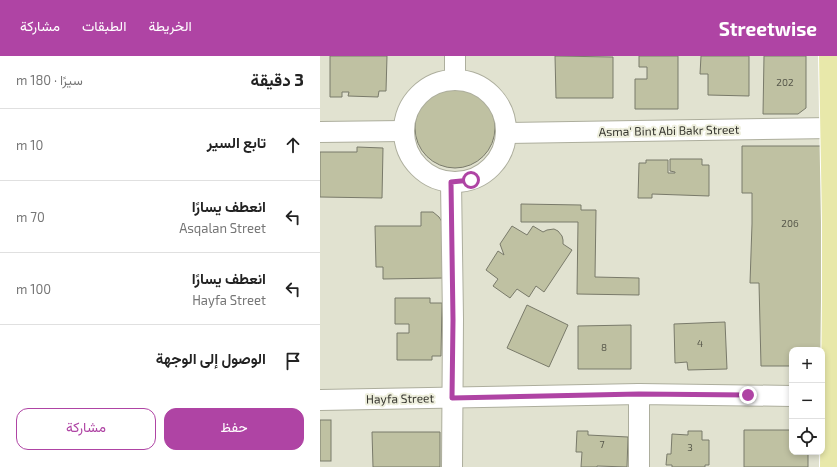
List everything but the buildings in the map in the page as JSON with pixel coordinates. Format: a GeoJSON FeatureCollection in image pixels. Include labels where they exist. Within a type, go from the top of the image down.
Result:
{"type":"FeatureCollection","features":[{"type":"Feature","properties":{"kind":"main road"},"geometry":{"type":"LineString","coordinates":[[830,56],[833,223],[827,397],[831,467]]}},
{"type":"Feature","properties":{"kind":"street"},"geometry":{"type":"LineString","coordinates":[[455,56],[455,80]]}},
{"type":"Feature","properties":{"kind":"street"},"geometry":{"type":"LineString","coordinates":[[455,80],[475,84],[492,96],[503,113],[506,133],[501,153],[489,169],[471,180],[451,182],[432,177],[417,166],[407,150],[403,131],[406,115],[413,100],[425,89],[439,82],[455,80]]}},
{"type":"Feature","properties":{"kind":"street","name":"Asma' Bint Abi Bakr Street"},"geometry":{"type":"LineString","coordinates":[[506,133],[832,128]]}},
{"type":"Feature","properties":{"kind":"street"},"geometry":{"type":"LineString","coordinates":[[320,132],[403,131]]}},
{"type":"Feature","properties":{"kind":"street"},"geometry":{"type":"LineString","coordinates":[[451,182],[453,320],[452,467]]}},
{"type":"Feature","properties":{"kind":"street"},"geometry":{"type":"LineString","coordinates":[[639,394],[639,467]]}},
{"type":"Feature","properties":{"kind":"street","name":"Hayfa Street"},"geometry":{"type":"LineString","coordinates":[[320,400],[639,394],[789,396]]}},
{"type":"Feature","properties":{"kind":"route"},"geometry":{"type":"LineString","coordinates":[[471,180],[451,182],[453,320],[452,398],[639,394],[748,395]]}}]}
